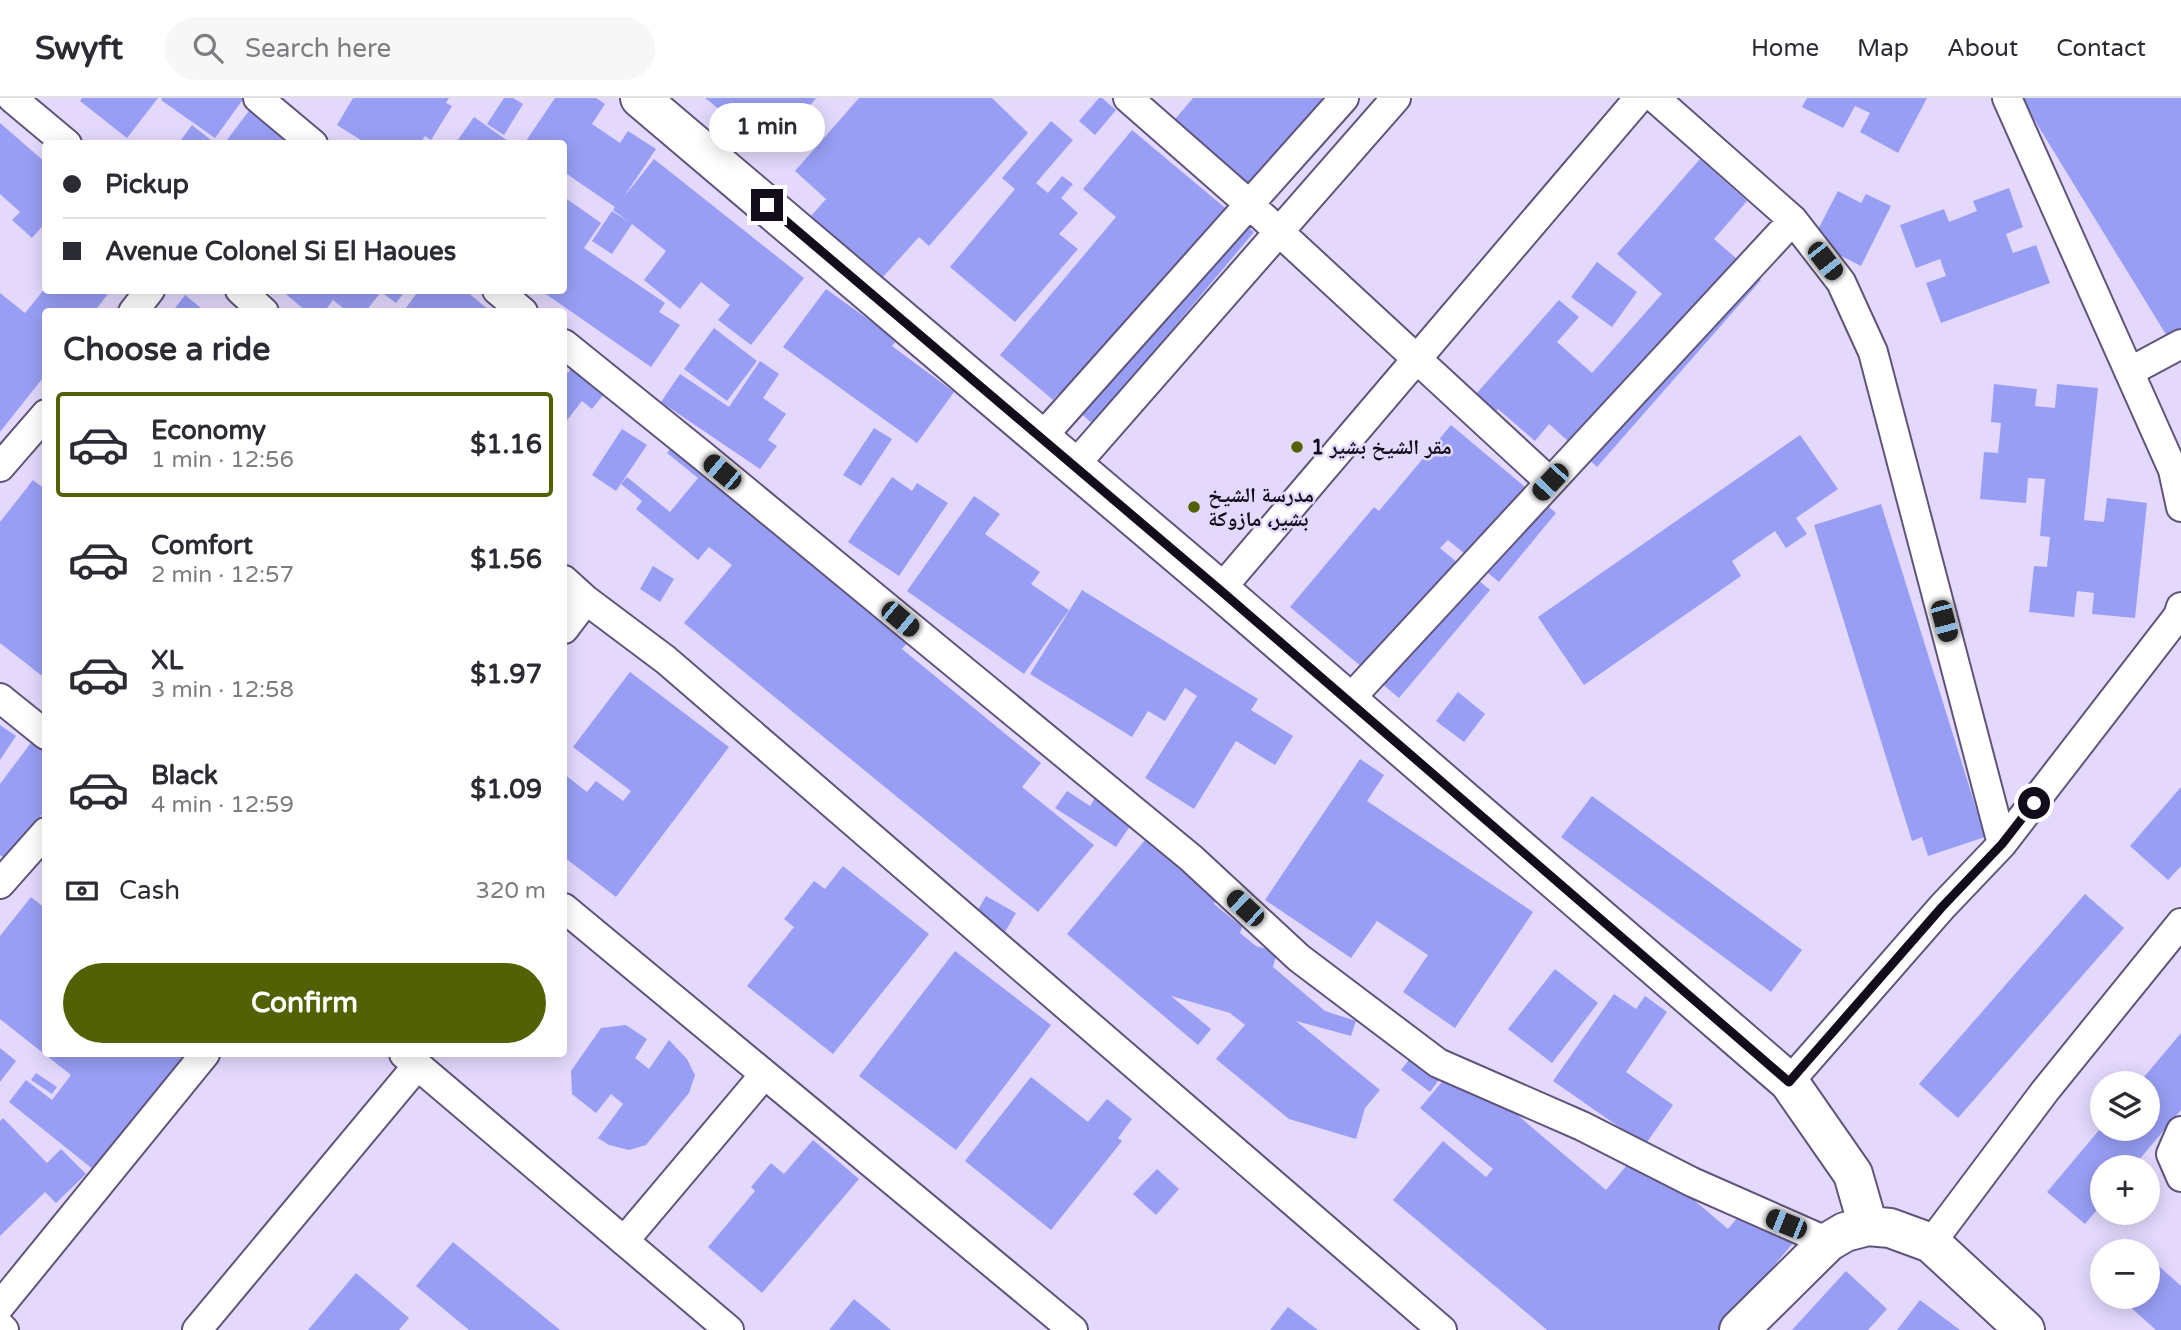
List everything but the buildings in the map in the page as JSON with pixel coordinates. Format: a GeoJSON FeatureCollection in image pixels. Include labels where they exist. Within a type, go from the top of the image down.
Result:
{"type":"FeatureCollection","features":[{"type":"Feature","properties":{"kind":"street"},"geometry":{"type":"LineString","coordinates":[[12,98],[62,140]]}},
{"type":"Feature","properties":{"kind":"street"},"geometry":{"type":"LineString","coordinates":[[258,98],[308,140]]}},
{"type":"Feature","properties":{"kind":"street"},"geometry":{"type":"LineString","coordinates":[[640,98],[1220,590],[1789,1082],[1853,1174],[1868,1226]]}},
{"type":"Feature","properties":{"kind":"street"},"geometry":{"type":"LineString","coordinates":[[1129,98],[1249,204],[1550,482]]}},
{"type":"Feature","properties":{"kind":"street"},"geometry":{"type":"LineString","coordinates":[[1041,438],[1344,98]]}},
{"type":"Feature","properties":{"kind":"street"},"geometry":{"type":"LineString","coordinates":[[1074,466],[1396,98]]}},
{"type":"Feature","properties":{"kind":"street"},"geometry":{"type":"LineString","coordinates":[[1220,590],[1639,98]]}},
{"type":"Feature","properties":{"kind":"street"},"geometry":{"type":"LineString","coordinates":[[1655,98],[1793,220],[1841,282],[1873,352],[2002,844]]}},
{"type":"Feature","properties":{"kind":"street"},"geometry":{"type":"LineString","coordinates":[[2007,98],[2173,470],[2181,507]]}},
{"type":"Feature","properties":{"kind":"street"},"geometry":{"type":"LineString","coordinates":[[1348,702],[1793,220]]}},
{"type":"Feature","properties":{"kind":"street"},"geometry":{"type":"LineString","coordinates":[[135,308],[147,294]]}},
{"type":"Feature","properties":{"kind":"street"},"geometry":{"type":"LineString","coordinates":[[244,294],[260,308]]}},
{"type":"Feature","properties":{"kind":"street"},"geometry":{"type":"LineString","coordinates":[[502,294],[518,308]]}},
{"type":"Feature","properties":{"kind":"street"},"geometry":{"type":"LineString","coordinates":[[2129,372],[2181,344]]}},
{"type":"Feature","properties":{"kind":"street"},"geometry":{"type":"LineString","coordinates":[[567,346],[704,456],[1191,858],[1299,958],[1438,1063],[1582,1126],[1692,1182],[1828,1242]]}},
{"type":"Feature","properties":{"kind":"street"},"geometry":{"type":"LineString","coordinates":[[0,467],[42,419]]}},
{"type":"Feature","properties":{"kind":"street"},"geometry":{"type":"LineString","coordinates":[[567,583],[677,669],[1442,1330]]}},
{"type":"Feature","properties":{"kind":"street"},"geometry":{"type":"LineString","coordinates":[[567,625],[586,600]]}},
{"type":"Feature","properties":{"kind":"street"},"geometry":{"type":"LineString","coordinates":[[1789,1082],[1942,907],[2002,844],[2178,616],[2181,607]]}},
{"type":"Feature","properties":{"kind":"street"},"geometry":{"type":"LineString","coordinates":[[0,698],[42,732]]}},
{"type":"Feature","properties":{"kind":"street"},"geometry":{"type":"LineString","coordinates":[[0,884],[42,837]]}},
{"type":"Feature","properties":{"kind":"street"},"geometry":{"type":"LineString","coordinates":[[567,911],[1073,1330]]}},
{"type":"Feature","properties":{"kind":"street"},"geometry":{"type":"LineString","coordinates":[[1931,1243],[2045,1091],[2181,923]]}},
{"type":"Feature","properties":{"kind":"street"},"geometry":{"type":"LineString","coordinates":[[0,1306],[203,1057]]}},
{"type":"Feature","properties":{"kind":"street"},"geometry":{"type":"LineString","coordinates":[[197,1330],[411,1060],[729,1330]]}},
{"type":"Feature","properties":{"kind":"street"},"geometry":{"type":"LineString","coordinates":[[624,1241],[764,1075]]}},
{"type":"Feature","properties":{"kind":"street"},"geometry":{"type":"LineString","coordinates":[[2181,1131],[2171,1154],[2181,1177]]}},
{"type":"Feature","properties":{"kind":"street"},"geometry":{"type":"LineString","coordinates":[[1739,1330],[1828,1242],[1844,1232],[1868,1226],[1890,1228],[1931,1243],[2008,1325]]}},
{"type":"Feature","properties":{"kind":"place","name":"مقر الشيخ بشير 1"},"geometry":{"type":"Point","coordinates":[1297,447]}},
{"type":"Feature","properties":{"kind":"place","name":"مدرسة الشيخ بشير، مازوكة"},"geometry":{"type":"Point","coordinates":[1194,507]}},
{"type":"Feature","properties":{"kind":"route"},"geometry":{"type":"LineString","coordinates":[[767,205],[1220,590],[1789,1082],[1942,907],[2002,844],[2034,803]]}}]}
